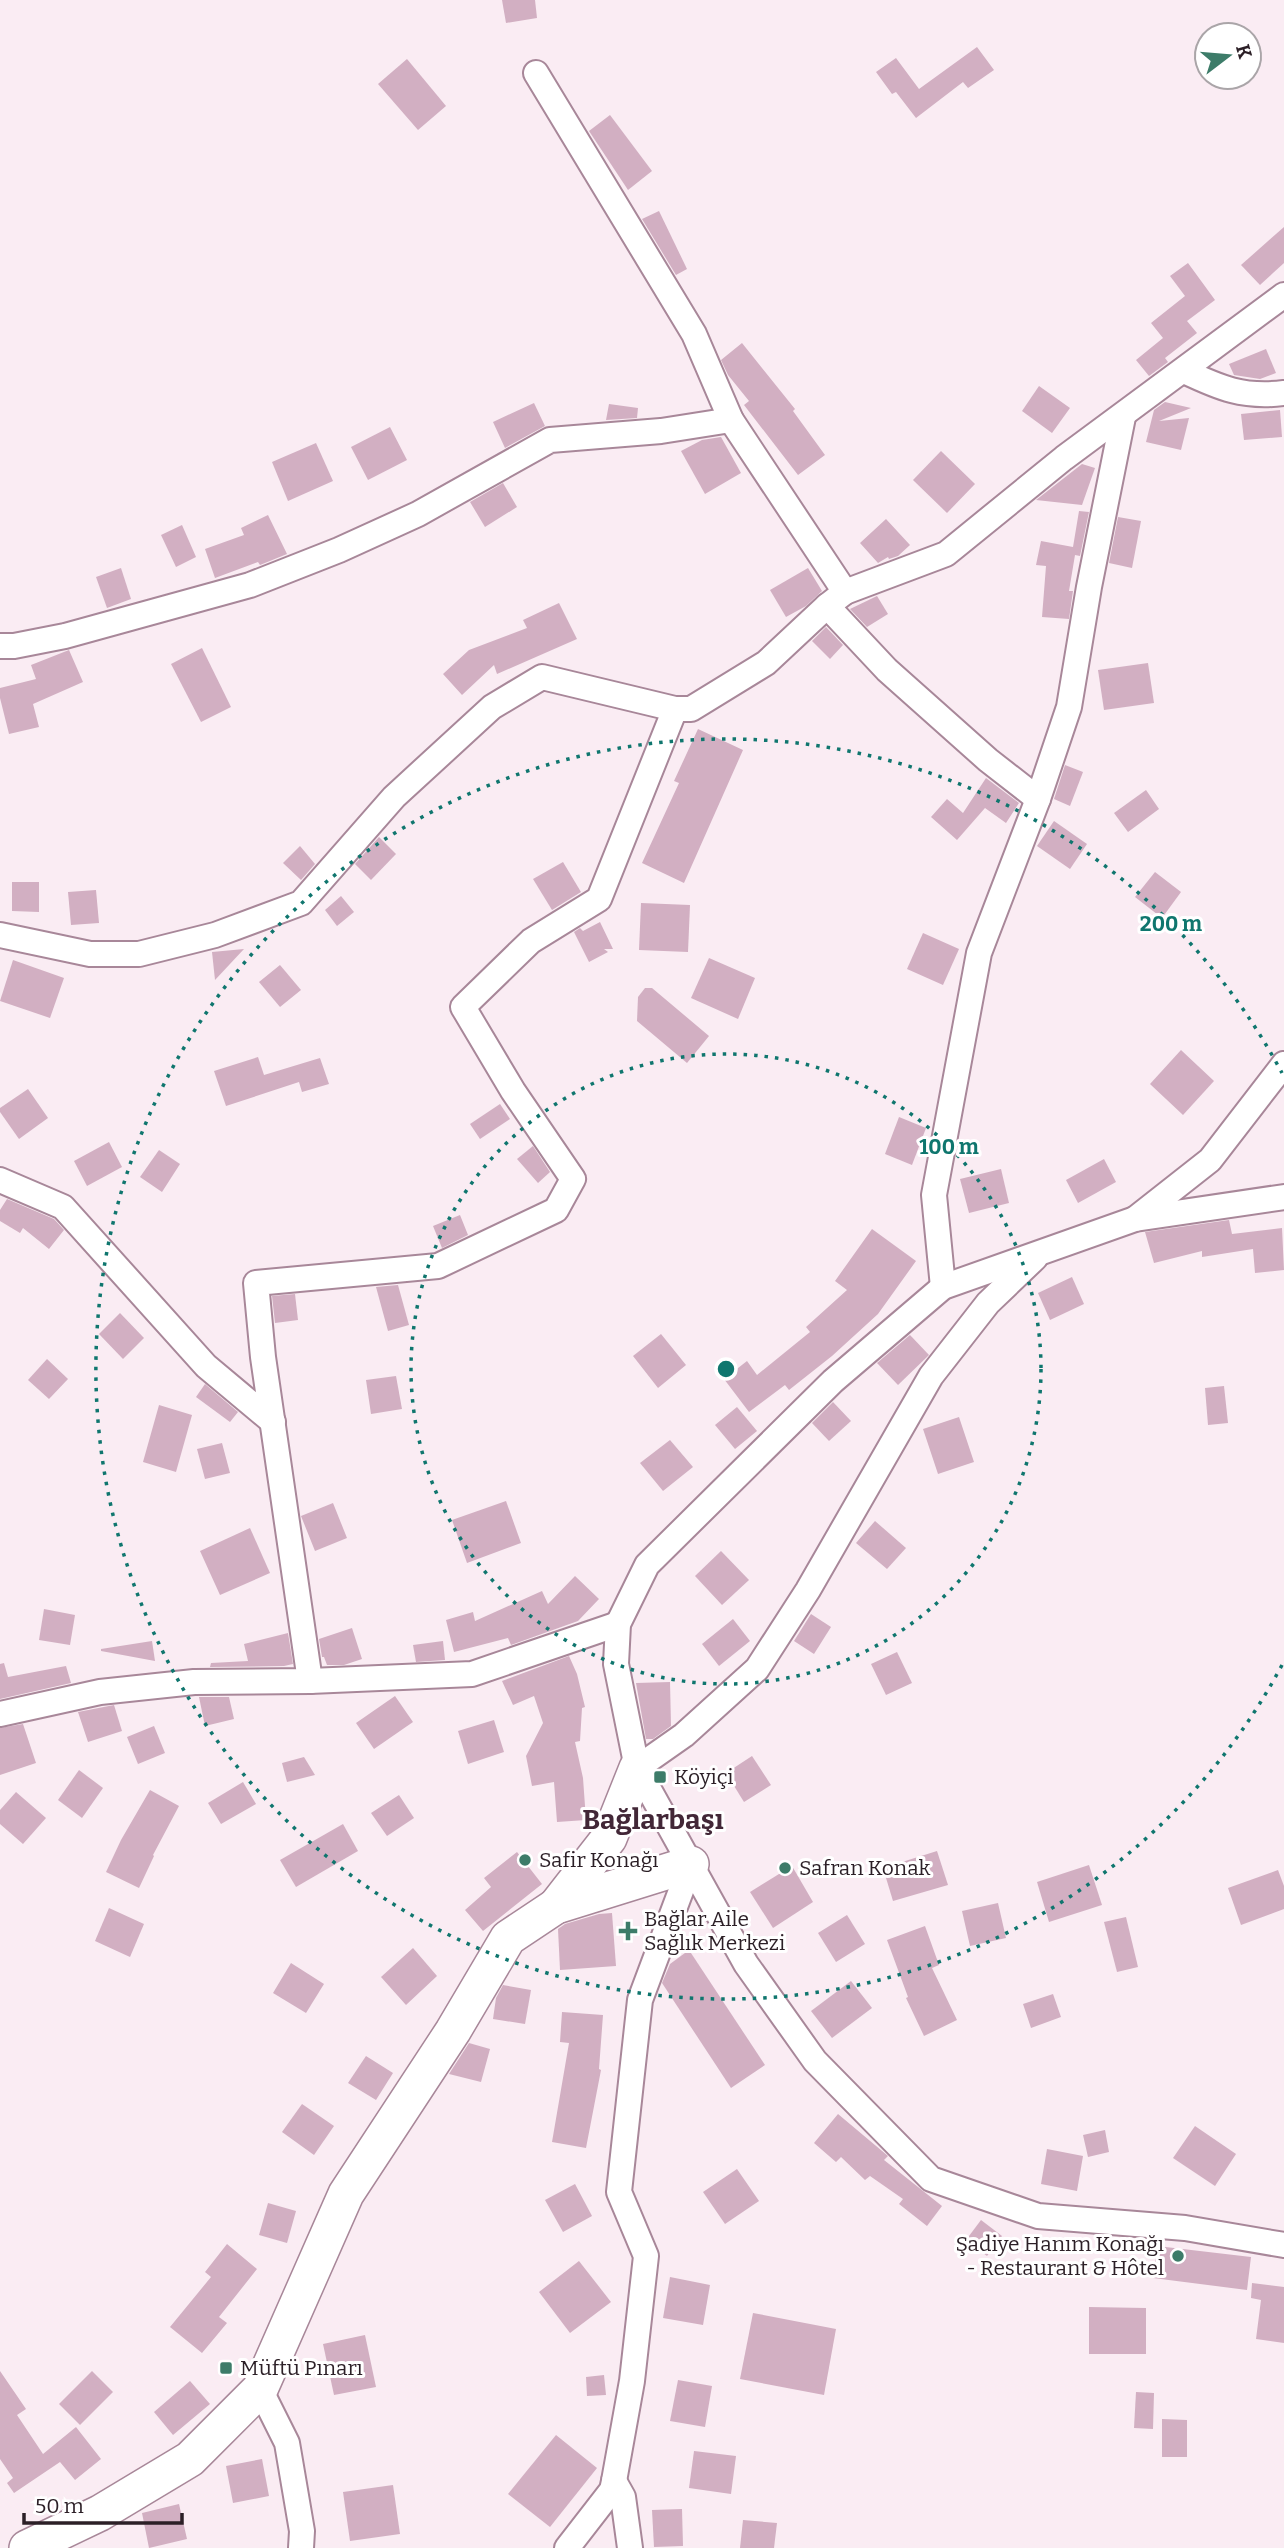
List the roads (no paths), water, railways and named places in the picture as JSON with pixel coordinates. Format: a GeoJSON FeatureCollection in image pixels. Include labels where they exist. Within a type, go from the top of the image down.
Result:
{"type":"FeatureCollection","features":[{"type":"Feature","properties":{"kind":"street"},"geometry":{"type":"LineString","coordinates":[[536,73],[694,334],[732,420],[836,599],[887,670],[988,760],[1038,799]]}},
{"type":"Feature","properties":{"kind":"street"},"geometry":{"type":"LineString","coordinates":[[0,935],[90,954],[139,954],[215,935],[301,904],[394,797],[492,707],[541,677],[674,709],[691,709],[766,663],[836,599],[946,554],[1064,458],[1123,417],[1284,295]]}},
{"type":"Feature","properties":{"kind":"street"},"geometry":{"type":"LineString","coordinates":[[1184,371],[1224,390],[1266,396],[1284,393]]}},
{"type":"Feature","properties":{"kind":"street"},"geometry":{"type":"LineString","coordinates":[[943,1287],[934,1195],[979,953],[1038,799],[1069,707],[1089,587],[1123,417]]}},
{"type":"Feature","properties":{"kind":"street"},"geometry":{"type":"LineString","coordinates":[[0,646],[14,646],[65,636],[250,584],[339,550],[418,514],[550,440],[662,431],[732,420]]}},
{"type":"Feature","properties":{"kind":"street"},"geometry":{"type":"LineString","coordinates":[[310,1681],[263,1357],[257,1283],[438,1266],[556,1210],[573,1179],[513,1091],[463,1007],[531,941],[599,899],[674,709]]}},
{"type":"Feature","properties":{"kind":"street"},"geometry":{"type":"LineString","coordinates":[[1135,1219],[1210,1160],[1284,1064]]}},
{"type":"Feature","properties":{"kind":"street"},"geometry":{"type":"LineString","coordinates":[[0,1180],[63,1207],[206,1366],[273,1422]]}},
{"type":"Feature","properties":{"kind":"street"},"geometry":{"type":"LineString","coordinates":[[1284,1197],[1135,1219],[943,1287],[833,1381],[647,1565],[618,1624],[617,1664],[638,1768],[746,1964],[816,2061],[930,2179],[1038,2216],[1185,2228],[1284,2245]]}},
{"type":"Feature","properties":{"kind":"street"},"geometry":{"type":"LineString","coordinates":[[556,1906],[609,1838],[638,1768],[684,1735],[757,1669],[808,1590],[930,1376],[988,1303],[1041,1252]]}},
{"type":"Feature","properties":{"kind":"street"},"geometry":{"type":"LineString","coordinates":[[0,1714],[100,1692],[194,1682],[310,1681],[471,1674],[618,1624]]}},
{"type":"Feature","properties":{"kind":"street"},"geometry":{"type":"LineString","coordinates":[[27,2548],[100,2513],[190,2459],[260,2389],[346,2194],[453,2031],[508,1938],[556,1906],[691,1864]]}},
{"type":"Feature","properties":{"kind":"street"},"geometry":{"type":"LineString","coordinates":[[567,2548],[612,2490],[614,2481],[632,2381],[646,2256],[619,2192],[640,2000],[691,1864]]}},
{"type":"Feature","properties":{"kind":"street"},"geometry":{"type":"LineString","coordinates":[[260,2389],[287,2444],[302,2532],[301,2548]]}},
{"type":"Feature","properties":{"kind":"street"},"geometry":{"type":"LineString","coordinates":[[614,2481],[624,2497],[631,2548]]}},
{"type":"Feature","properties":{"kind":"place","name":"Köyiçi"},"geometry":{"type":"Point","coordinates":[660,1777]}},
{"type":"Feature","properties":{"kind":"place","name":"Safir Konağı"},"geometry":{"type":"Point","coordinates":[525,1860]}},
{"type":"Feature","properties":{"kind":"place","name":"Safran Konak"},"geometry":{"type":"Point","coordinates":[785,1868]}},
{"type":"Feature","properties":{"kind":"place","name":"Bağlar Aile Sağlık Merkezi"},"geometry":{"type":"Point","coordinates":[628,1931]}},
{"type":"Feature","properties":{"kind":"place","name":"Şadiye Hanım Konağı - Restaurant & Hôtel"},"geometry":{"type":"Point","coordinates":[1178,2256]}},
{"type":"Feature","properties":{"kind":"place","name":"Müftü Pınarı"},"geometry":{"type":"Point","coordinates":[226,2368]}},
{"type":"Feature","properties":{"kind":"district","name":"Bağlarbaşı"},"geometry":{"type":"Point","coordinates":[653,1819]}}]}
